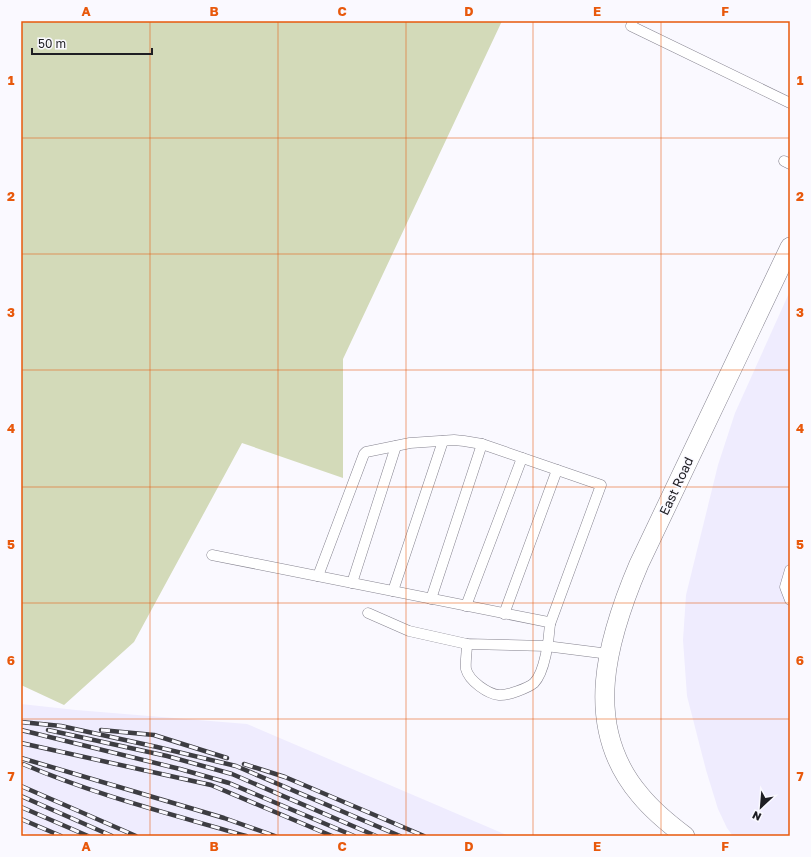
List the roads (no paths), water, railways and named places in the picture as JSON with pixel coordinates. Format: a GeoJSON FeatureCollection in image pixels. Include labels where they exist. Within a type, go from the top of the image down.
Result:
{"type":"FeatureCollection","features":[{"type":"Feature","properties":{"kind":"street","name":"East Road"},"geometry":{"type":"LineString","coordinates":[[685,836],[655,811],[639,794],[628,779],[619,762],[610,737],[604,710],[605,682],[609,654],[616,623],[639,564],[790,246]]}},
{"type":"Feature","properties":{"kind":"lane"},"geometry":{"type":"LineString","coordinates":[[633,21],[631,26],[790,103]]}},
{"type":"Feature","properties":{"kind":"lane"},"geometry":{"type":"LineString","coordinates":[[318,576],[364,454],[369,451],[410,443],[454,440],[482,444],[600,485],[601,486],[550,624],[541,672],[534,682],[525,689],[499,695],[475,684],[466,670],[467,644]]}},
{"type":"Feature","properties":{"kind":"lane"},"geometry":{"type":"LineString","coordinates":[[393,591],[443,441]]}},
{"type":"Feature","properties":{"kind":"lane"},"geometry":{"type":"LineString","coordinates":[[431,599],[482,444]]}},
{"type":"Feature","properties":{"kind":"lane"},"geometry":{"type":"LineString","coordinates":[[352,583],[396,446]]}},
{"type":"Feature","properties":{"kind":"lane"},"geometry":{"type":"LineString","coordinates":[[466,606],[522,458]]}},
{"type":"Feature","properties":{"kind":"lane"},"geometry":{"type":"LineString","coordinates":[[504,614],[557,470]]}},
{"type":"Feature","properties":{"kind":"lane"},"geometry":{"type":"LineString","coordinates":[[212,555],[548,622],[550,624]]}},
{"type":"Feature","properties":{"kind":"lane"},"geometry":{"type":"LineString","coordinates":[[790,570],[785,587],[790,600]]}},
{"type":"Feature","properties":{"kind":"lane"},"geometry":{"type":"LineString","coordinates":[[368,613],[409,631],[467,644],[546,646],[609,654]]}},
{"type":"Feature","properties":{"kind":"railway"},"geometry":{"type":"LineString","coordinates":[[21,722],[61,726],[236,766],[400,836]]}},
{"type":"Feature","properties":{"kind":"railway"},"geometry":{"type":"LineString","coordinates":[[21,730],[180,769],[229,783],[354,836]]}},
{"type":"Feature","properties":{"kind":"railway"},"geometry":{"type":"LineString","coordinates":[[48,730],[167,756],[232,774],[376,836]]}},
{"type":"Feature","properties":{"kind":"railway"},"geometry":{"type":"LineString","coordinates":[[101,730],[154,735],[227,758]]}},
{"type":"Feature","properties":{"kind":"railway"},"geometry":{"type":"LineString","coordinates":[[21,743],[211,785],[332,836]]}},
{"type":"Feature","properties":{"kind":"railway"},"geometry":{"type":"LineString","coordinates":[[21,758],[224,818],[275,836]]}},
{"type":"Feature","properties":{"kind":"railway"},"geometry":{"type":"LineString","coordinates":[[23,764],[105,795],[246,836]]}},
{"type":"Feature","properties":{"kind":"railway"},"geometry":{"type":"LineString","coordinates":[[244,764],[285,777],[424,836]]}},
{"type":"Feature","properties":{"kind":"railway"},"geometry":{"type":"LineString","coordinates":[[21,786],[136,836]]}},
{"type":"Feature","properties":{"kind":"railway"},"geometry":{"type":"LineString","coordinates":[[21,796],[112,836]]}},
{"type":"Feature","properties":{"kind":"railway"},"geometry":{"type":"LineString","coordinates":[[21,807],[88,836]]}},
{"type":"Feature","properties":{"kind":"railway"},"geometry":{"type":"LineString","coordinates":[[21,819],[61,836]]}}]}
